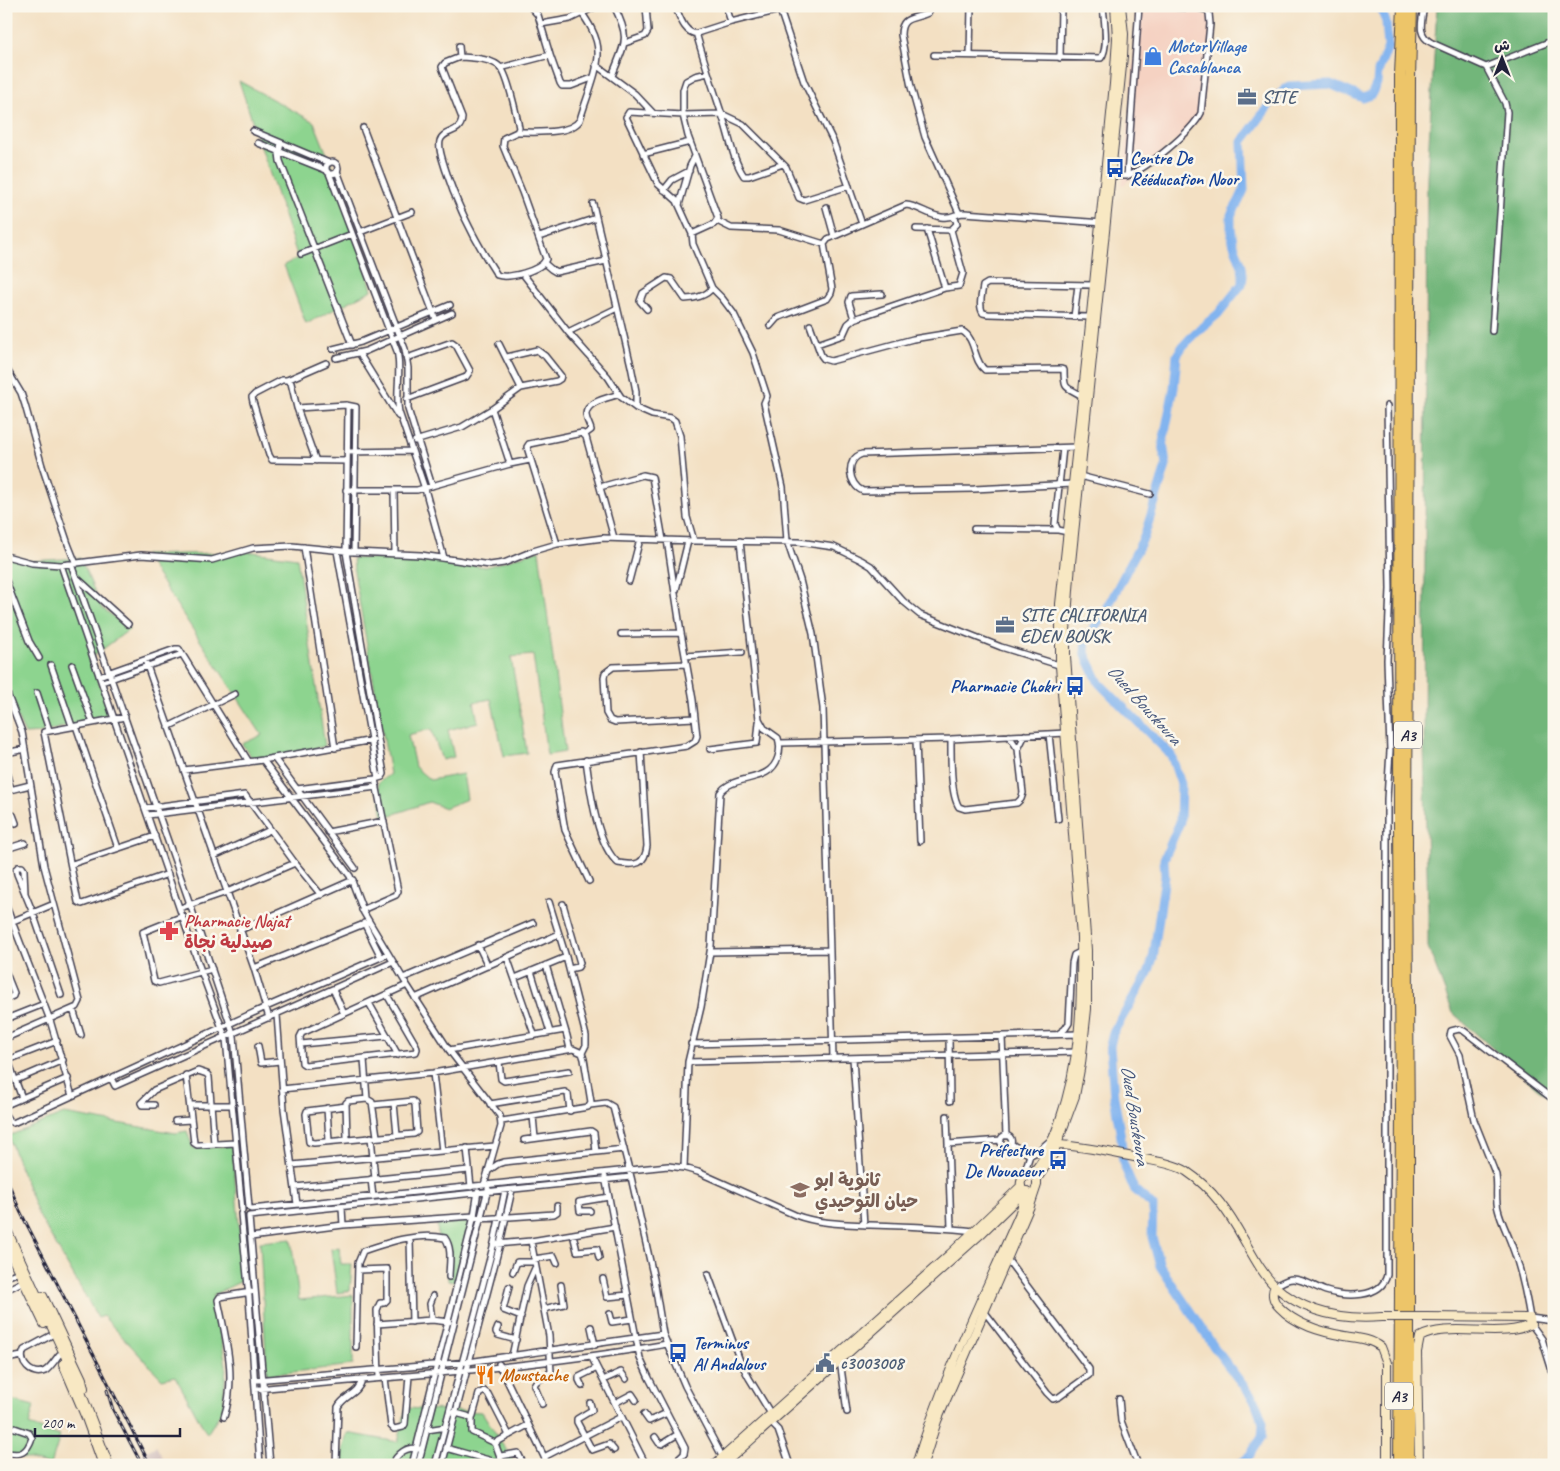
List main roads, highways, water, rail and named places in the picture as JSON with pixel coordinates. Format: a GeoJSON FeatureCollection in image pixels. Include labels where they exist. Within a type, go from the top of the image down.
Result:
{"type":"FeatureCollection","features":[{"type":"Feature","properties":{"kind":"highway","name":"A3"},"geometry":{"type":"LineString","coordinates":[[1399,1465],[1401,1120],[1399,873],[1400,75],[1403,6]]}},
{"type":"Feature","properties":{"kind":"highway","name":"A3"},"geometry":{"type":"LineString","coordinates":[[1409,1465],[1407,568],[1410,62],[1412,6]]}},
{"type":"Feature","properties":{"kind":"main road"},"geometry":{"type":"LineString","coordinates":[[1056,1141],[1075,1096],[1081,1064],[1087,1010],[1060,604],[1123,56],[1124,34],[1118,8]]}},
{"type":"Feature","properties":{"kind":"main road"},"geometry":{"type":"LineString","coordinates":[[1064,666],[1094,285],[1103,223]]}},
{"type":"Feature","properties":{"kind":"main road"},"geometry":{"type":"LineString","coordinates":[[916,1465],[924,1437],[944,1387],[1030,1206],[1027,1189],[1020,1181],[1030,1177],[1049,1163],[1068,1096],[1077,1052],[1084,951]]}},
{"type":"Feature","properties":{"kind":"main road"},"geometry":{"type":"LineString","coordinates":[[1056,1141],[1178,1168],[1196,1178],[1226,1209],[1256,1260],[1275,1286],[1308,1308],[1341,1317],[1425,1317],[1531,1321],[1526,1327],[1506,1330],[1434,1332],[1420,1337],[1418,1352],[1419,1465]]}},
{"type":"Feature","properties":{"kind":"main road"},"geometry":{"type":"LineString","coordinates":[[714,1465],[724,1462],[974,1231],[1027,1189],[1037,1185],[1030,1177]]}},
{"type":"Feature","properties":{"kind":"main road"},"geometry":{"type":"LineString","coordinates":[[771,1418],[840,1360],[1027,1189]]}},
{"type":"Feature","properties":{"kind":"main road"},"geometry":{"type":"LineString","coordinates":[[923,1465],[937,1421],[1019,1215],[1027,1189]]}},
{"type":"Feature","properties":{"kind":"main road"},"geometry":{"type":"LineString","coordinates":[[1005,1211],[1013,1210],[1019,1215]]}},
{"type":"Feature","properties":{"kind":"main road"},"geometry":{"type":"LineString","coordinates":[[7,1232],[24,1281],[60,1356],[103,1465]]}},
{"type":"Feature","properties":{"kind":"main road"},"geometry":{"type":"LineString","coordinates":[[6,1245],[10,1261],[38,1285],[82,1379],[86,1402],[109,1465]]}},
{"type":"Feature","properties":{"kind":"main road"},"geometry":{"type":"LineString","coordinates":[[1275,1286],[1273,1296],[1277,1305],[1301,1324],[1325,1332],[1366,1339],[1381,1347],[1387,1363],[1387,1465]]}},
{"type":"Feature","properties":{"kind":"waterway","name":"Oued Bouskoura"},"geometry":{"type":"LineString","coordinates":[[1238,1465],[1250,1455],[1262,1437],[1263,1423],[1255,1401],[1214,1347],[1160,1266],[1152,1237],[1153,1206],[1134,1189],[1123,1163],[1121,1137],[1114,1097],[1110,1046],[1113,1033],[1148,973],[1153,959],[1165,876],[1164,859],[1180,822],[1181,784],[1171,755],[1099,683],[1085,653],[1086,639],[1104,614],[1144,537],[1166,466],[1163,442],[1174,388],[1177,355],[1195,333],[1218,314],[1242,284],[1242,266],[1233,242],[1231,228],[1231,215],[1244,190],[1242,142],[1273,100],[1289,86],[1330,84],[1363,98],[1371,95],[1377,83],[1378,72],[1388,47],[1386,22],[1380,6]]}},
{"type":"Feature","properties":{"kind":"railway"},"geometry":{"type":"LineString","coordinates":[[6,1177],[20,1211],[150,1465]]}},
{"type":"Feature","properties":{"kind":"railway"},"geometry":{"type":"LineString","coordinates":[[107,1390],[113,1410],[142,1465]]}},
{"type":"Feature","properties":{"kind":"place","name":"MotorVillage Casablanca"},"geometry":{"type":"Point","coordinates":[1153,56]}},
{"type":"Feature","properties":{"kind":"place","name":"SITE"},"geometry":{"type":"Point","coordinates":[1247,97]}},
{"type":"Feature","properties":{"kind":"place","name":"Centre De Rééducation Noor"},"geometry":{"type":"Point","coordinates":[1115,168]}},
{"type":"Feature","properties":{"kind":"place","name":"SITE CALIFORNIA EDEN BOUSK"},"geometry":{"type":"Point","coordinates":[1005,625]}},
{"type":"Feature","properties":{"kind":"place","name":"Pharmacie Chokri"},"geometry":{"type":"Point","coordinates":[1075,686]}},
{"type":"Feature","properties":{"kind":"place","name":"Pharmacie Najat صيدلية نجاة"},"geometry":{"type":"Point","coordinates":[169,931]}},
{"type":"Feature","properties":{"kind":"place","name":"Préfecture De Nouaceur"},"geometry":{"type":"Point","coordinates":[1058,1160]}},
{"type":"Feature","properties":{"kind":"place","name":"ثانوية ابو حيان التوحيدي"},"geometry":{"type":"Point","coordinates":[800,1190]}},
{"type":"Feature","properties":{"kind":"place","name":"Terminus Al Andalous"},"geometry":{"type":"Point","coordinates":[678,1353]}},
{"type":"Feature","properties":{"kind":"place","name":"c3003008"},"geometry":{"type":"Point","coordinates":[825,1363]}},
{"type":"Feature","properties":{"kind":"place","name":"Moustache"},"geometry":{"type":"Point","coordinates":[485,1375]}}]}
